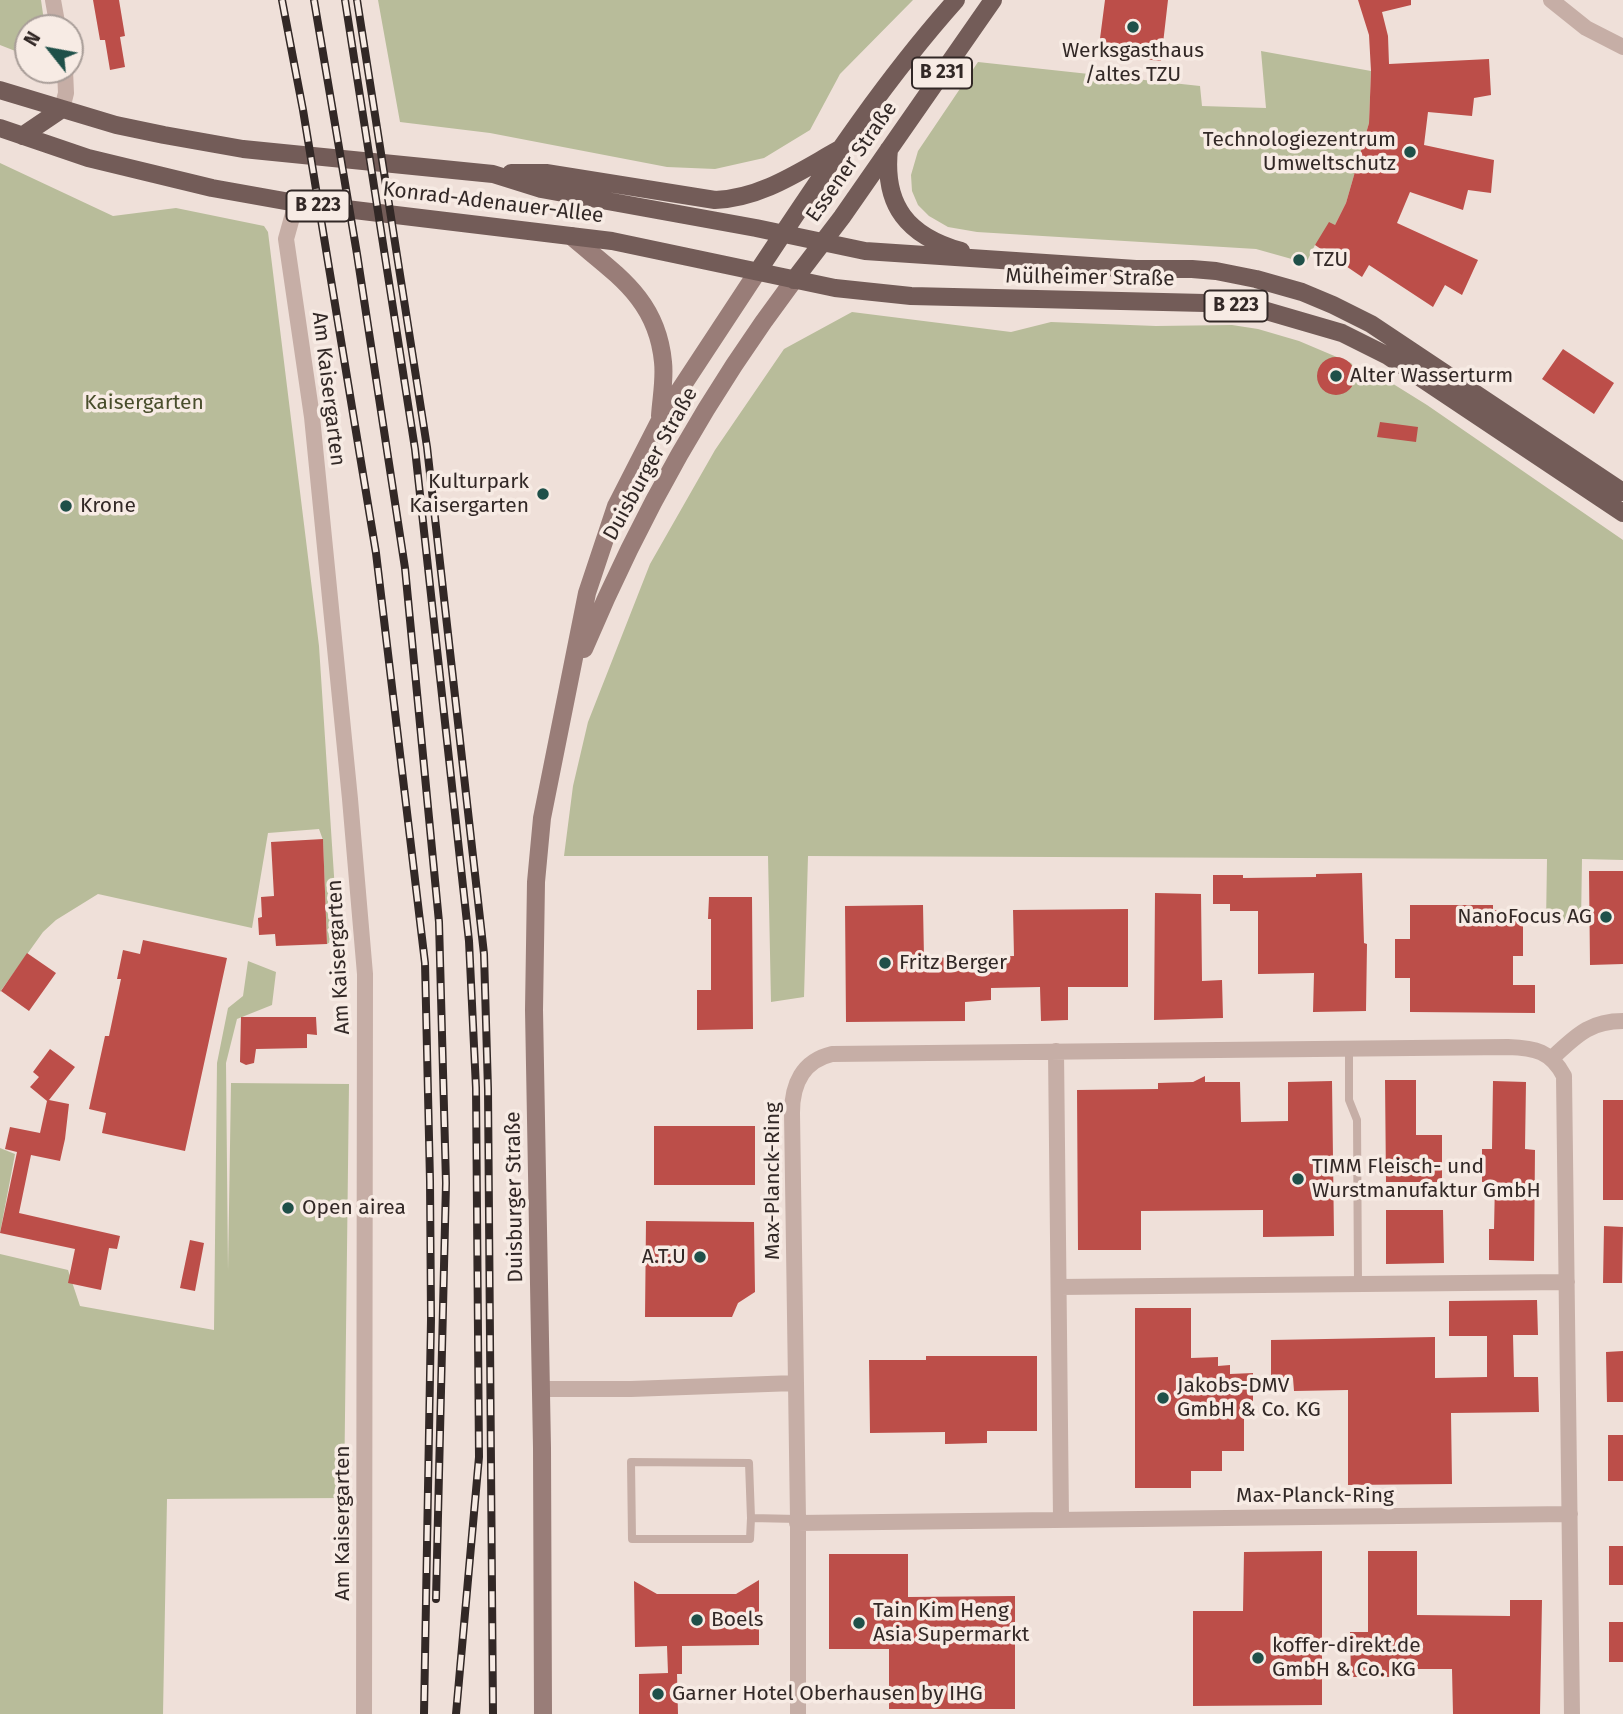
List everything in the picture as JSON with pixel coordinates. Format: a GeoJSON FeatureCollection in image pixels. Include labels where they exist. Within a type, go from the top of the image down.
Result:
{"type":"FeatureCollection","features":[{"type":"Feature","properties":{"kind":"main road","name":"Essener Straße"},"geometry":{"type":"LineString","coordinates":[[758,271],[902,62],[956,0]]}},
{"type":"Feature","properties":{"kind":"main road","name":"Essener Straße"},"geometry":{"type":"LineString","coordinates":[[794,280],[823,243],[993,0]]}},
{"type":"Feature","properties":{"kind":"main road","name":"Konrad-Adenauer-Allee"},"geometry":{"type":"LineString","coordinates":[[0,90],[116,125],[243,149],[494,174],[541,189],[823,243]]}},
{"type":"Feature","properties":{"kind":"main road"},"geometry":{"type":"LineString","coordinates":[[22,136],[62,109]]}},
{"type":"Feature","properties":{"kind":"main road","name":"Konrad-Adenauer-Allee"},"geometry":{"type":"LineString","coordinates":[[0,128],[131,169],[212,188],[296,203],[612,241],[794,280]]}},
{"type":"Feature","properties":{"kind":"main road"},"geometry":{"type":"LineString","coordinates":[[890,146],[890,189],[896,205],[913,229],[929,240],[992,260]]}},
{"type":"Feature","properties":{"kind":"main road"},"geometry":{"type":"LineString","coordinates":[[494,174],[546,173],[715,200],[735,199],[769,188],[840,149]]}},
{"type":"Feature","properties":{"kind":"main road"},"geometry":{"type":"LineString","coordinates":[[570,236],[629,284],[650,314],[658,336],[663,365],[660,420]]}},
{"type":"Feature","properties":{"kind":"main road","name":"Mülheimer Straße"},"geometry":{"type":"LineString","coordinates":[[823,243],[865,251],[992,260],[1136,269],[1192,269],[1256,279],[1302,292],[1371,324],[1623,492]]}},
{"type":"Feature","properties":{"kind":"main road","name":"Duisburger Straße"},"geometry":{"type":"LineString","coordinates":[[543,1714],[541,1389],[534,1010],[536,881],[546,791],[587,593],[603,539],[626,483],[660,420],[758,271]]}},
{"type":"Feature","properties":{"kind":"main road","name":"Mülheimer Straße"},"geometry":{"type":"LineString","coordinates":[[794,280],[835,288],[911,296],[1224,305],[1301,319],[1353,338],[1388,356],[1623,513]]}},
{"type":"Feature","properties":{"kind":"main road","name":"Duisburger Straße"},"geometry":{"type":"LineString","coordinates":[[570,681],[607,592],[684,443],[794,280]]}},
{"type":"Feature","properties":{"kind":"street"},"geometry":{"type":"LineString","coordinates":[[1551,0],[1587,28],[1623,47]]}},
{"type":"Feature","properties":{"kind":"street"},"geometry":{"type":"LineString","coordinates":[[62,109],[66,84]]}},
{"type":"Feature","properties":{"kind":"street","name":"Am Kaisergarten"},"geometry":{"type":"LineString","coordinates":[[296,203],[286,239],[312,418],[365,974],[365,1714]]}},
{"type":"Feature","properties":{"kind":"street"},"geometry":{"type":"LineString","coordinates":[[1572,1714],[1566,1091],[1564,1076],[1552,1058],[1591,1026],[1609,1021],[1623,1021]]}},
{"type":"Feature","properties":{"kind":"street","name":"Max-Planck-Ring"},"geometry":{"type":"LineString","coordinates":[[798,1714],[792,1113],[795,1088],[802,1072],[816,1060],[832,1054],[1512,1047],[1533,1049],[1552,1058]]}},
{"type":"Feature","properties":{"kind":"street"},"geometry":{"type":"LineString","coordinates":[[1056,1051],[1061,1518]]}},
{"type":"Feature","properties":{"kind":"street"},"geometry":{"type":"LineString","coordinates":[[1059,1287],[1567,1282]]}},
{"type":"Feature","properties":{"kind":"street"},"geometry":{"type":"LineString","coordinates":[[541,1389],[644,1389],[795,1383]]}},
{"type":"Feature","properties":{"kind":"street","name":"Max-Planck-Ring"},"geometry":{"type":"LineString","coordinates":[[797,1521],[1570,1514]]}},
{"type":"Feature","properties":{"kind":"lane"},"geometry":{"type":"LineString","coordinates":[[1349,1049],[1349,1100],[1357,1120],[1358,1283]]}},
{"type":"Feature","properties":{"kind":"lane"},"geometry":{"type":"LineString","coordinates":[[631,1462],[749,1463],[751,1518],[750,1539],[632,1539],[631,1462]]}},
{"type":"Feature","properties":{"kind":"lane"},"geometry":{"type":"LineString","coordinates":[[751,1518],[797,1521]]}},
{"type":"Feature","properties":{"kind":"green space"},"geometry":{"type":"Polygon","coordinates":[[[0,0],[41,0],[43,14],[14,14],[14,50],[0,45],[0,0]]]}},
{"type":"Feature","properties":{"kind":"green space"},"geometry":{"type":"Polygon","coordinates":[[[378,0],[913,0],[840,74],[810,130],[764,158],[715,169],[667,167],[490,133],[400,122],[378,0]]]}},
{"type":"Feature","properties":{"kind":"green space"},"geometry":{"type":"Polygon","coordinates":[[[1261,51],[1371,71],[1369,123],[1346,203],[1335,225],[1315,245],[1306,263],[1256,249],[977,232],[948,227],[929,216],[918,205],[912,191],[911,175],[918,151],[978,62],[1200,86],[1202,106],[1266,108],[1261,51]]]}},
{"type":"Feature","properties":{"kind":"green space","name":"Kaisergarten"},"geometry":{"type":"Polygon","coordinates":[[[0,163],[113,216],[176,208],[264,226],[268,232],[319,646],[338,937],[327,944],[323,840],[319,829],[268,833],[252,928],[98,894],[56,920],[43,932],[0,992],[0,163]]]}},
{"type":"Feature","properties":{"kind":"green space"},"geometry":{"type":"Polygon","coordinates":[[[852,312],[1011,332],[1051,322],[1156,326],[1232,325],[1258,329],[1299,341],[1351,363],[1355,368],[1382,377],[1623,540],[1623,860],[1582,859],[1581,923],[1546,924],[1547,859],[808,856],[804,997],[771,1002],[768,856],[564,856],[573,786],[588,722],[650,564],[715,450],[784,349],[852,312]]]}},
{"type":"Feature","properties":{"kind":"green space"},"geometry":{"type":"Polygon","coordinates":[[[248,961],[276,972],[272,1005],[237,1019],[226,1063],[228,1271],[231,1083],[349,1084],[344,1498],[167,1499],[163,1714],[0,1714],[0,1254],[68,1270],[80,1306],[214,1330],[217,1063],[228,1008],[243,996],[248,961]]]}},
{"type":"Feature","properties":{"kind":"green space"},"geometry":{"type":"Polygon","coordinates":[[[0,1148],[15,1154],[0,1233],[0,1148]]]}},
{"type":"Feature","properties":{"kind":"building"},"geometry":{"type":"Polygon","coordinates":[[[93,0],[119,0],[125,36],[120,37],[125,67],[110,70],[105,40],[100,40],[93,0]]]}},
{"type":"Feature","properties":{"kind":"building","name":"Werksgasthaus /altes TZU"},"geometry":{"type":"Polygon","coordinates":[[[1105,0],[1168,0],[1161,61],[1098,54],[1105,0]]]}},
{"type":"Feature","properties":{"kind":"building","name":"Technologiezentrum Umweltschutz"},"geometry":{"type":"Polygon","coordinates":[[[1358,0],[1411,0],[1411,5],[1382,12],[1388,36],[1389,64],[1489,59],[1491,95],[1474,98],[1472,116],[1428,112],[1424,145],[1494,160],[1491,193],[1468,190],[1463,210],[1410,192],[1397,223],[1478,260],[1462,295],[1445,285],[1433,307],[1369,265],[1362,277],[1315,245],[1329,222],[1335,225],[1346,203],[1369,123],[1369,35],[1358,0]]]}},
{"type":"Feature","properties":{"kind":"building"},"geometry":{"type":"Polygon","coordinates":[[[1563,349],[1614,383],[1594,414],[1542,379],[1563,349]]]}},
{"type":"Feature","properties":{"kind":"building","name":"Alter Wasserturm"},"geometry":{"type":"Polygon","coordinates":[[[1336,357],[1350,362],[1355,376],[1350,390],[1336,395],[1322,390],[1317,376],[1322,362],[1336,357]]]}},
{"type":"Feature","properties":{"kind":"building"},"geometry":{"type":"Polygon","coordinates":[[[1380,422],[1418,427],[1416,442],[1377,437],[1380,422]]]}},
{"type":"Feature","properties":{"kind":"building"},"geometry":{"type":"Polygon","coordinates":[[[323,839],[327,944],[276,946],[275,934],[259,935],[258,918],[262,917],[261,897],[274,896],[271,842],[323,839]]]}},
{"type":"Feature","properties":{"kind":"building","name":"NanoFocus AG"},"geometry":{"type":"Polygon","coordinates":[[[1589,871],[1623,871],[1623,964],[1590,965],[1589,871]]]}},
{"type":"Feature","properties":{"kind":"building"},"geometry":{"type":"Polygon","coordinates":[[[1362,873],[1364,943],[1367,944],[1366,1011],[1313,1012],[1314,973],[1258,974],[1258,911],[1230,911],[1230,904],[1213,904],[1213,875],[1243,875],[1243,878],[1362,873]]]}},
{"type":"Feature","properties":{"kind":"building"},"geometry":{"type":"Polygon","coordinates":[[[1155,893],[1201,894],[1202,981],[1222,980],[1223,1018],[1154,1020],[1155,893]]]}},
{"type":"Feature","properties":{"kind":"building"},"geometry":{"type":"Polygon","coordinates":[[[709,897],[752,897],[753,1029],[697,1030],[697,990],[711,990],[709,897]]]}},
{"type":"Feature","properties":{"kind":"building"},"geometry":{"type":"Polygon","coordinates":[[[923,905],[924,958],[1014,956],[1013,910],[1128,909],[1128,987],[1068,987],[1068,1020],[1041,1021],[1040,987],[991,988],[991,1000],[965,1002],[965,1021],[846,1022],[845,906],[923,905]]]}},
{"type":"Feature","properties":{"kind":"building"},"geometry":{"type":"Polygon","coordinates":[[[1410,905],[1493,905],[1493,910],[1514,910],[1514,921],[1523,921],[1523,956],[1513,956],[1513,985],[1535,985],[1535,1013],[1410,1012],[1410,978],[1395,978],[1395,939],[1410,939],[1410,905]]]}},
{"type":"Feature","properties":{"kind":"building"},"geometry":{"type":"Polygon","coordinates":[[[143,940],[227,958],[185,1151],[102,1133],[106,1113],[89,1109],[105,1036],[109,1036],[121,979],[117,979],[123,950],[140,954],[143,940]]]}},
{"type":"Feature","properties":{"kind":"building"},"geometry":{"type":"Polygon","coordinates":[[[27,953],[56,973],[29,1011],[1,991],[27,953]]]}},
{"type":"Feature","properties":{"kind":"building"},"geometry":{"type":"Polygon","coordinates":[[[241,1017],[316,1017],[317,1035],[307,1034],[307,1048],[256,1049],[254,1063],[246,1065],[240,1062],[241,1017]]]}},
{"type":"Feature","properties":{"kind":"building"},"geometry":{"type":"Polygon","coordinates":[[[50,1049],[75,1067],[49,1100],[69,1104],[65,1139],[60,1161],[31,1155],[19,1213],[120,1236],[117,1249],[109,1248],[101,1290],[68,1283],[75,1249],[0,1233],[17,1152],[5,1149],[10,1127],[40,1133],[47,1101],[30,1087],[39,1077],[33,1072],[50,1049]]]}},
{"type":"Feature","properties":{"kind":"building"},"geometry":{"type":"Polygon","coordinates":[[[1205,1076],[1205,1082],[1240,1082],[1241,1122],[1288,1121],[1288,1082],[1332,1081],[1334,1236],[1263,1237],[1263,1210],[1141,1211],[1141,1250],[1078,1250],[1077,1090],[1158,1089],[1158,1083],[1193,1082],[1205,1076]]]}},
{"type":"Feature","properties":{"kind":"building"},"geometry":{"type":"Polygon","coordinates":[[[1385,1080],[1416,1080],[1416,1135],[1442,1135],[1442,1182],[1386,1182],[1385,1080]]]}},
{"type":"Feature","properties":{"kind":"building"},"geometry":{"type":"Polygon","coordinates":[[[1493,1081],[1526,1082],[1525,1149],[1535,1150],[1534,1261],[1489,1260],[1489,1229],[1494,1229],[1495,1182],[1482,1182],[1482,1149],[1492,1149],[1493,1081]]]}},
{"type":"Feature","properties":{"kind":"building"},"geometry":{"type":"Polygon","coordinates":[[[1603,1100],[1623,1100],[1623,1200],[1603,1200],[1603,1100]]]}},
{"type":"Feature","properties":{"kind":"building"},"geometry":{"type":"Polygon","coordinates":[[[654,1126],[755,1126],[755,1185],[654,1185],[654,1126]]]}},
{"type":"Feature","properties":{"kind":"building"},"geometry":{"type":"Polygon","coordinates":[[[1386,1210],[1443,1210],[1444,1263],[1386,1264],[1386,1210]]]}},
{"type":"Feature","properties":{"kind":"building","name":"A.T.U"},"geometry":{"type":"Polygon","coordinates":[[[646,1221],[754,1222],[755,1292],[738,1303],[732,1317],[645,1317],[646,1221]]]}},
{"type":"Feature","properties":{"kind":"building"},"geometry":{"type":"Polygon","coordinates":[[[1604,1226],[1623,1227],[1622,1283],[1603,1283],[1604,1226]]]}},
{"type":"Feature","properties":{"kind":"building"},"geometry":{"type":"Polygon","coordinates":[[[190,1240],[204,1243],[195,1291],[180,1288],[190,1240]]]}},
{"type":"Feature","properties":{"kind":"building"},"geometry":{"type":"Polygon","coordinates":[[[1537,1300],[1538,1335],[1513,1335],[1514,1377],[1538,1377],[1539,1412],[1451,1413],[1452,1484],[1348,1485],[1348,1390],[1294,1391],[1293,1378],[1271,1378],[1271,1340],[1435,1337],[1435,1378],[1487,1377],[1487,1336],[1449,1336],[1449,1301],[1537,1300]]]}},
{"type":"Feature","properties":{"kind":"building","name":"Jakobs-DMV GmbH & Co. KG"},"geometry":{"type":"Polygon","coordinates":[[[1135,1308],[1191,1308],[1191,1358],[1218,1357],[1218,1366],[1230,1365],[1230,1374],[1253,1373],[1253,1402],[1244,1402],[1244,1451],[1222,1451],[1222,1471],[1191,1471],[1191,1488],[1135,1488],[1135,1308]]]}},
{"type":"Feature","properties":{"kind":"building"},"geometry":{"type":"Polygon","coordinates":[[[1623,1351],[1623,1402],[1607,1402],[1606,1352],[1623,1351]]]}},
{"type":"Feature","properties":{"kind":"building"},"geometry":{"type":"Polygon","coordinates":[[[926,1356],[1037,1356],[1037,1431],[987,1431],[987,1443],[945,1444],[945,1432],[870,1433],[869,1360],[926,1360],[926,1356]]]}},
{"type":"Feature","properties":{"kind":"building"},"geometry":{"type":"Polygon","coordinates":[[[1608,1435],[1623,1435],[1623,1481],[1608,1481],[1608,1435]]]}},
{"type":"Feature","properties":{"kind":"building"},"geometry":{"type":"Polygon","coordinates":[[[1609,1546],[1623,1546],[1623,1585],[1609,1585],[1609,1546]]]}},
{"type":"Feature","properties":{"kind":"building","name":"koffer-direkt.de GmbH & Co. KG"},"geometry":{"type":"Polygon","coordinates":[[[1322,1551],[1322,1705],[1193,1706],[1193,1611],[1243,1611],[1244,1552],[1322,1551]]]}},
{"type":"Feature","properties":{"kind":"building"},"geometry":{"type":"Polygon","coordinates":[[[1368,1551],[1417,1551],[1417,1615],[1510,1616],[1510,1600],[1542,1600],[1540,1714],[1453,1714],[1452,1669],[1417,1669],[1417,1677],[1351,1677],[1350,1632],[1368,1632],[1368,1551]]]}},
{"type":"Feature","properties":{"kind":"building"},"geometry":{"type":"Polygon","coordinates":[[[829,1554],[908,1554],[908,1597],[1015,1596],[1015,1709],[889,1709],[889,1649],[829,1649],[829,1554]]]}},
{"type":"Feature","properties":{"kind":"building","name":"Boels"},"geometry":{"type":"Polygon","coordinates":[[[759,1580],[759,1645],[682,1646],[682,1674],[677,1674],[678,1714],[639,1714],[639,1674],[668,1673],[667,1646],[635,1647],[634,1581],[657,1594],[736,1594],[759,1580]]]}},
{"type":"Feature","properties":{"kind":"building"},"geometry":{"type":"Polygon","coordinates":[[[1609,1622],[1623,1622],[1623,1662],[1609,1662],[1609,1622]]]}},
{"type":"Feature","properties":{"kind":"railway"},"geometry":{"type":"LineString","coordinates":[[282,0],[303,110],[376,553],[425,963],[431,1319],[424,1714]]}},
{"type":"Feature","properties":{"kind":"railway"},"geometry":{"type":"LineString","coordinates":[[314,0],[357,254],[405,568],[439,922],[446,1183],[436,1599]]}},
{"type":"Feature","properties":{"kind":"railway"},"geometry":{"type":"LineString","coordinates":[[345,0],[415,449],[469,941],[476,1088],[479,1457],[456,1714]]}},
{"type":"Feature","properties":{"kind":"railway"},"geometry":{"type":"LineString","coordinates":[[357,0],[427,447],[484,954],[488,1090],[493,1714]]}},
{"type":"Feature","properties":{"kind":"place","name":"Werksgasthaus /altes TZU"},"geometry":{"type":"Point","coordinates":[1133,27]}},
{"type":"Feature","properties":{"kind":"place","name":"Technologiezentrum Umweltschutz"},"geometry":{"type":"Point","coordinates":[1410,152]}},
{"type":"Feature","properties":{"kind":"place","name":"TZU"},"geometry":{"type":"Point","coordinates":[1299,260]}},
{"type":"Feature","properties":{"kind":"place","name":"Alter Wasserturm"},"geometry":{"type":"Point","coordinates":[1336,376]}},
{"type":"Feature","properties":{"kind":"place","name":"Kulturpark Kaisergarten"},"geometry":{"type":"Point","coordinates":[543,494]}},
{"type":"Feature","properties":{"kind":"place","name":"Krone"},"geometry":{"type":"Point","coordinates":[66,506]}},
{"type":"Feature","properties":{"kind":"place","name":"NanoFocus AG"},"geometry":{"type":"Point","coordinates":[1606,917]}},
{"type":"Feature","properties":{"kind":"place","name":"Fritz Berger"},"geometry":{"type":"Point","coordinates":[885,963]}},
{"type":"Feature","properties":{"kind":"place","name":"TIMM Fleisch- und Wurstmanufaktur GmbH"},"geometry":{"type":"Point","coordinates":[1298,1179]}},
{"type":"Feature","properties":{"kind":"place","name":"Open airea"},"geometry":{"type":"Point","coordinates":[288,1208]}},
{"type":"Feature","properties":{"kind":"place","name":"A.T.U"},"geometry":{"type":"Point","coordinates":[700,1257]}},
{"type":"Feature","properties":{"kind":"place","name":"Jakobs-DMV GmbH & Co. KG"},"geometry":{"type":"Point","coordinates":[1163,1398]}},
{"type":"Feature","properties":{"kind":"place","name":"Boels"},"geometry":{"type":"Point","coordinates":[697,1620]}},
{"type":"Feature","properties":{"kind":"place","name":"Tain Kim Heng Asia Supermarkt"},"geometry":{"type":"Point","coordinates":[859,1623]}},
{"type":"Feature","properties":{"kind":"place","name":"koffer-direkt.de GmbH & Co. KG"},"geometry":{"type":"Point","coordinates":[1258,1658]}},
{"type":"Feature","properties":{"kind":"place","name":"Garner Hotel Oberhausen by IHG"},"geometry":{"type":"Point","coordinates":[658,1694]}}]}
